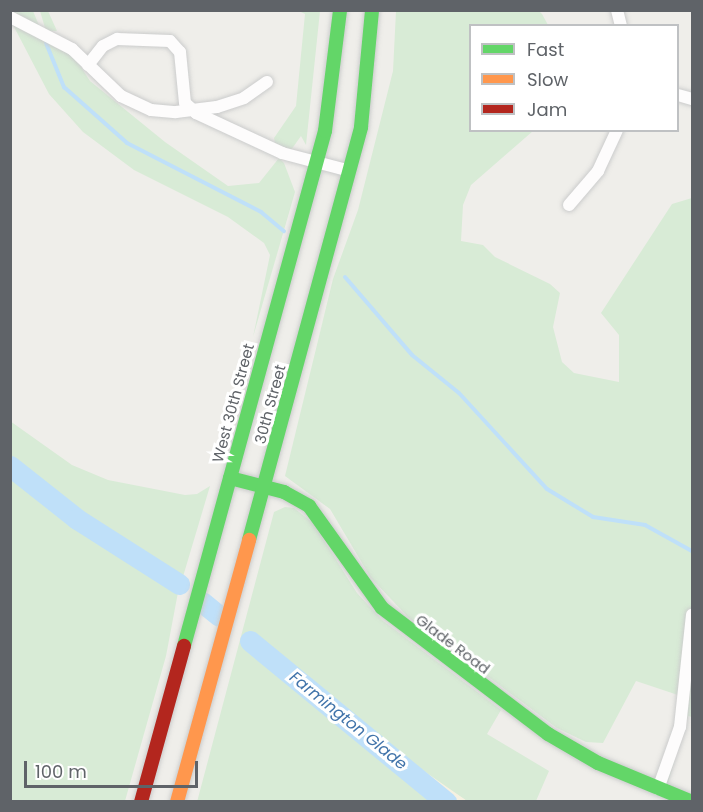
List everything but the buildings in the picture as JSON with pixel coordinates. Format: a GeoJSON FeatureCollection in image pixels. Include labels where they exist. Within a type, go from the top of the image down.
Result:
{"type":"FeatureCollection","features":[{"type":"Feature","properties":{"kind":"main road","name":"West 30th Street"},"geometry":{"type":"LineString","coordinates":[[141,801],[316,162],[332,89],[340,10]]}},
{"type":"Feature","properties":{"kind":"main road","name":"30th Street"},"geometry":{"type":"LineString","coordinates":[[177,801],[350,171],[368,83],[372,10]]}},
{"type":"Feature","properties":{"kind":"main road","name":"Glade Road"},"geometry":{"type":"LineString","coordinates":[[230,478],[292,495],[315,510],[369,594],[410,633],[563,744],[658,789],[692,801]]}},
{"type":"Feature","properties":{"kind":"street"},"geometry":{"type":"LineString","coordinates":[[10,17],[56,39],[114,90],[136,105],[165,111],[192,110],[244,98],[267,82]]}},
{"type":"Feature","properties":{"kind":"street"},"geometry":{"type":"LineString","coordinates":[[88,65],[103,46],[117,39],[170,41],[180,52],[181,91],[192,110],[213,124],[282,153],[350,171]]}},
{"type":"Feature","properties":{"kind":"street"},"geometry":{"type":"LineString","coordinates":[[569,205],[598,171],[616,132]]}},
{"type":"Feature","properties":{"kind":"street"},"geometry":{"type":"LineString","coordinates":[[658,789],[680,727],[693,615]]}},
{"type":"Feature","properties":{"kind":"green space"},"geometry":{"type":"Polygon","coordinates":[[[10,11],[33,11],[40,28],[11,14],[10,11]]]}},
{"type":"Feature","properties":{"kind":"green space"},"geometry":{"type":"Polygon","coordinates":[[[40,11],[48,11],[57,31],[46,31],[40,11]]]}},
{"type":"Feature","properties":{"kind":"green space"},"geometry":{"type":"Polygon","coordinates":[[[299,11],[320,11],[306,145],[301,136],[291,150],[275,143],[274,138],[296,106],[305,14],[299,11]]]}},
{"type":"Feature","properties":{"kind":"green space"},"geometry":{"type":"Polygon","coordinates":[[[396,11],[539,11],[542,14],[547,24],[469,24],[469,132],[532,132],[471,185],[463,205],[461,241],[483,245],[495,257],[550,284],[560,293],[553,327],[562,362],[574,373],[619,382],[619,335],[601,313],[672,204],[692,198],[692,717],[688,716],[667,786],[657,781],[676,724],[681,696],[636,681],[603,743],[586,742],[557,728],[408,617],[371,578],[330,509],[285,476],[333,279],[358,210],[393,71],[396,11]]]}},
{"type":"Feature","properties":{"kind":"green space"},"geometry":{"type":"Polygon","coordinates":[[[11,21],[74,56],[90,81],[165,142],[228,186],[259,183],[279,158],[284,163],[295,192],[253,337],[270,255],[264,243],[228,217],[134,170],[83,132],[49,94],[11,21]]]}},
{"type":"Feature","properties":{"kind":"green space"},"geometry":{"type":"Polygon","coordinates":[[[10,421],[72,465],[108,480],[185,495],[197,494],[210,486],[182,580],[82,517],[11,457],[10,421]]]}},
{"type":"Feature","properties":{"kind":"green space"},"geometry":{"type":"Polygon","coordinates":[[[11,476],[85,530],[179,587],[166,656],[125,801],[11,801],[11,476]]]}},
{"type":"Feature","properties":{"kind":"green space"},"geometry":{"type":"Polygon","coordinates":[[[285,507],[294,508],[313,523],[357,593],[382,620],[501,710],[487,734],[549,771],[536,801],[467,801],[400,757],[258,642],[253,648],[264,660],[440,801],[197,802],[274,512],[285,507]]]}},
{"type":"Feature","properties":{"kind":"sand"},"geometry":{"type":"Polygon","coordinates":[[[11,457],[82,517],[182,580],[179,587],[85,530],[11,476],[11,457]]]}},
{"type":"Feature","properties":{"kind":"sand"},"geometry":{"type":"Polygon","coordinates":[[[250,641],[265,646],[371,734],[467,801],[440,801],[264,660],[250,641]]]}},
{"type":"Feature","properties":{"kind":"waterway"},"geometry":{"type":"LineString","coordinates":[[46,43],[64,87],[127,143],[261,212],[284,231]]}},
{"type":"Feature","properties":{"kind":"waterway"},"geometry":{"type":"LineString","coordinates":[[345,277],[412,355],[459,393],[547,489],[593,517],[645,525],[692,551]]}},
{"type":"Feature","properties":{"kind":"waterway","name":"Farmington Glade"},"geometry":{"type":"LineString","coordinates":[[10,466],[77,519],[179,584]]}},
{"type":"Feature","properties":{"kind":"waterway","name":"Farmington Glade"},"geometry":{"type":"LineString","coordinates":[[202,602],[219,616]]}},
{"type":"Feature","properties":{"kind":"waterway","name":"Farmington Glade"},"geometry":{"type":"LineString","coordinates":[[250,641],[446,802]]}},
{"type":"Feature","properties":{"kind":"traffic: fast"},"geometry":{"type":"LineString","coordinates":[[184,646],[325,131],[340,10]]}},
{"type":"Feature","properties":{"kind":"traffic: fast"},"geometry":{"type":"LineString","coordinates":[[249,540],[361,127],[372,10]]}},
{"type":"Feature","properties":{"kind":"traffic: fast"},"geometry":{"type":"LineString","coordinates":[[230,478],[284,492],[309,506],[382,608],[548,734],[598,763],[692,802]]}},
{"type":"Feature","properties":{"kind":"traffic: slow"},"geometry":{"type":"LineString","coordinates":[[177,802],[249,540]]}},
{"type":"Feature","properties":{"kind":"traffic: jam"},"geometry":{"type":"LineString","coordinates":[[141,802],[184,646]]}}]}
